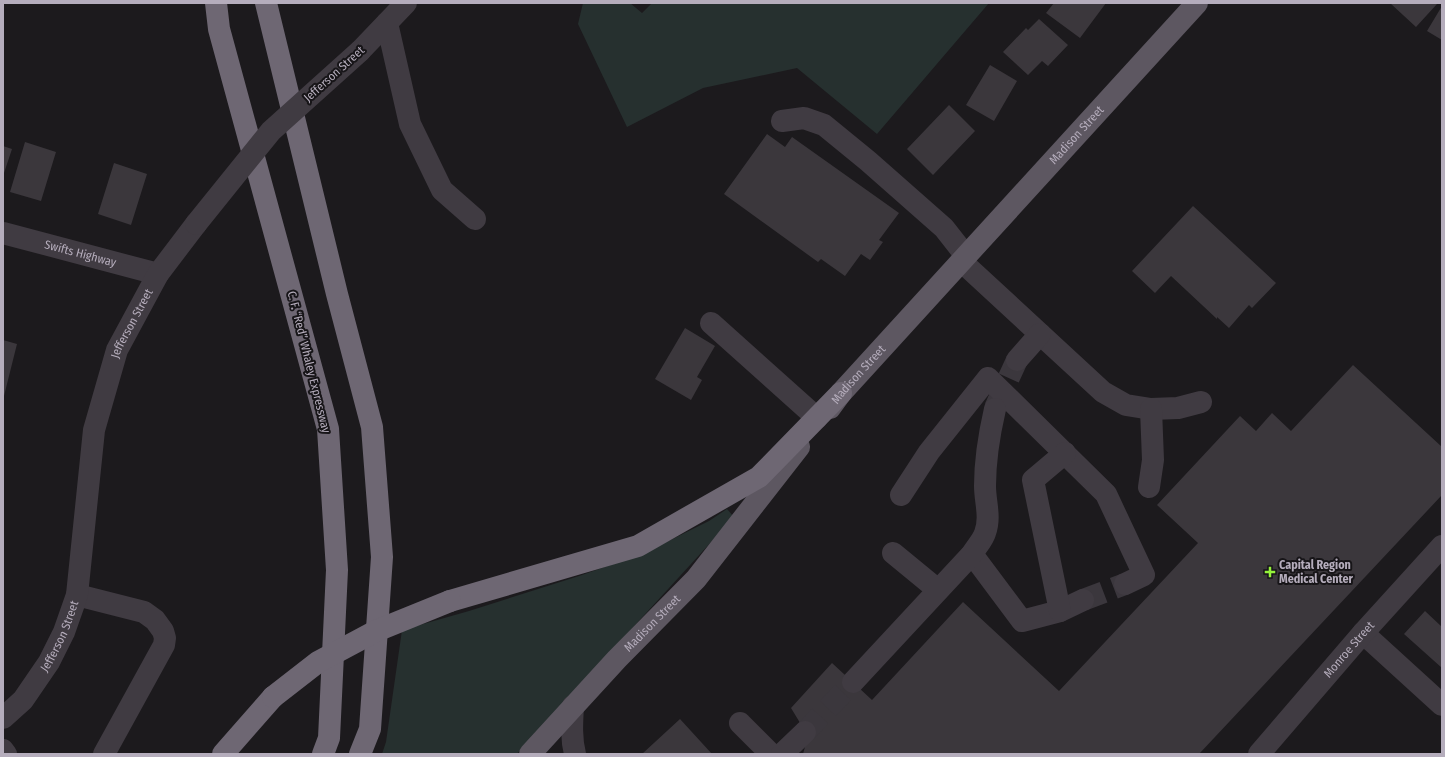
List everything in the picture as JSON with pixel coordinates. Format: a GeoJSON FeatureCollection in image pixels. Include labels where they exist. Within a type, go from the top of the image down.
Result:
{"type":"FeatureCollection","features":[{"type":"Feature","properties":{"kind":"highway","name":"C. F. “Red” Whaley Expressway"},"geometry":{"type":"LineString","coordinates":[[216,3],[220,29],[328,429],[337,570],[329,738],[323,754]]}},
{"type":"Feature","properties":{"kind":"highway"},"geometry":{"type":"LineString","coordinates":[[266,3],[337,294],[372,427],[382,557],[370,728],[360,754]]}},
{"type":"Feature","properties":{"kind":"highway"},"geometry":{"type":"LineString","coordinates":[[223,754],[274,697],[318,662],[376,632],[450,601],[638,546],[759,478],[841,393]]}},
{"type":"Feature","properties":{"kind":"main road","name":"Madison Street"},"geometry":{"type":"LineString","coordinates":[[530,754],[617,659],[696,579],[841,393],[1198,3]]}},
{"type":"Feature","properties":{"kind":"street","name":"Jefferson Street"},"geometry":{"type":"LineString","coordinates":[[3,718],[23,700],[49,662],[64,632],[77,595],[94,430],[117,350],[158,274],[271,131],[360,51],[406,3]]}},
{"type":"Feature","properties":{"kind":"street"},"geometry":{"type":"LineString","coordinates":[[387,23],[410,124],[442,190],[475,220]]}},
{"type":"Feature","properties":{"kind":"street"},"geometry":{"type":"LineString","coordinates":[[782,121],[804,118],[824,125],[868,160],[944,228],[963,259],[1040,334],[1103,392],[1126,405],[1151,410],[1178,408],[1201,402]]}},
{"type":"Feature","properties":{"kind":"street","name":"Swifts Highway"},"geometry":{"type":"LineString","coordinates":[[3,233],[158,274]]}},
{"type":"Feature","properties":{"kind":"street"},"geometry":{"type":"LineString","coordinates":[[711,324],[817,418]]}},
{"type":"Feature","properties":{"kind":"street"},"geometry":{"type":"LineString","coordinates":[[1018,360],[1040,334]]}},
{"type":"Feature","properties":{"kind":"street"},"geometry":{"type":"LineString","coordinates":[[901,495],[929,452],[988,378],[1106,494],[1144,574],[1125,584]]}},
{"type":"Feature","properties":{"kind":"street"},"geometry":{"type":"LineString","coordinates":[[852,682],[972,554],[985,533],[989,515],[985,488],[986,465],[989,436],[995,409]]}},
{"type":"Feature","properties":{"kind":"street"},"geometry":{"type":"LineString","coordinates":[[1149,487],[1154,460],[1151,410]]}},
{"type":"Feature","properties":{"kind":"street"},"geometry":{"type":"LineString","coordinates":[[1060,611],[1033,480],[1065,453]]}},
{"type":"Feature","properties":{"kind":"street","name":"Monroe Street"},"geometry":{"type":"LineString","coordinates":[[1259,754],[1363,633],[1442,546]]}},
{"type":"Feature","properties":{"kind":"street"},"geometry":{"type":"LineString","coordinates":[[893,553],[938,590]]}},
{"type":"Feature","properties":{"kind":"street"},"geometry":{"type":"LineString","coordinates":[[972,554],[1022,621],[1060,611],[1083,600]]}},
{"type":"Feature","properties":{"kind":"street"},"geometry":{"type":"LineString","coordinates":[[77,595],[144,612],[155,620],[165,638],[164,645],[104,754]]}},
{"type":"Feature","properties":{"kind":"street"},"geometry":{"type":"LineString","coordinates":[[1363,633],[1442,705]]}},
{"type":"Feature","properties":{"kind":"street"},"geometry":{"type":"LineString","coordinates":[[574,706],[571,728],[572,742],[576,754]]}},
{"type":"Feature","properties":{"kind":"street"},"geometry":{"type":"LineString","coordinates":[[740,723],[771,754]]}},
{"type":"Feature","properties":{"kind":"street"},"geometry":{"type":"LineString","coordinates":[[782,754],[805,732]]}},
{"type":"Feature","properties":{"kind":"street"},"geometry":{"type":"LineString","coordinates":[[3,750],[6,754]]}},
{"type":"Feature","properties":{"kind":"shaded area"},"geometry":{"type":"Polygon","coordinates":[[[583,3],[630,3],[642,13],[652,3],[989,3],[877,134],[797,68],[703,88],[627,127],[578,24],[583,3]]]}},
{"type":"Feature","properties":{"kind":"shaded area"},"geometry":{"type":"Polygon","coordinates":[[[727,509],[734,517],[517,754],[382,754],[386,742],[402,630],[469,611],[642,554],[709,521],[727,509]]]}},
{"type":"Feature","properties":{"kind":"building"},"geometry":{"type":"Polygon","coordinates":[[[1054,3],[1106,3],[1080,38],[1046,13],[1054,3]]]}},
{"type":"Feature","properties":{"kind":"building"},"geometry":{"type":"Polygon","coordinates":[[[1390,3],[1436,3],[1437,4],[1416,27],[1390,3]]]}},
{"type":"Feature","properties":{"kind":"building"},"geometry":{"type":"Polygon","coordinates":[[[1442,6],[1442,40],[1427,31],[1442,6]]]}},
{"type":"Feature","properties":{"kind":"building"},"geometry":{"type":"Polygon","coordinates":[[[1039,19],[1068,45],[1048,66],[1042,61],[1028,75],[1003,52],[1026,28],[1028,30],[1039,19]]]}},
{"type":"Feature","properties":{"kind":"building"},"geometry":{"type":"Polygon","coordinates":[[[990,65],[1017,81],[994,121],[966,105],[990,65]]]}},
{"type":"Feature","properties":{"kind":"building"},"geometry":{"type":"Polygon","coordinates":[[[949,105],[975,131],[933,175],[907,149],[949,105]]]}},
{"type":"Feature","properties":{"kind":"building"},"geometry":{"type":"Polygon","coordinates":[[[767,134],[785,147],[792,137],[899,213],[879,240],[883,242],[870,260],[861,254],[845,276],[821,259],[818,262],[724,194],[767,134]]]}},
{"type":"Feature","properties":{"kind":"building"},"geometry":{"type":"Polygon","coordinates":[[[25,142],[56,152],[41,201],[10,192],[25,142]]]}},
{"type":"Feature","properties":{"kind":"building"},"geometry":{"type":"Polygon","coordinates":[[[3,146],[12,149],[3,176],[3,146]]]}},
{"type":"Feature","properties":{"kind":"building"},"geometry":{"type":"Polygon","coordinates":[[[114,163],[147,174],[131,225],[98,214],[114,163]]]}},
{"type":"Feature","properties":{"kind":"building"},"geometry":{"type":"Polygon","coordinates":[[[1193,206],[1276,283],[1252,308],[1249,305],[1229,328],[1217,317],[1217,319],[1171,276],[1155,293],[1132,271],[1193,206]]]}},
{"type":"Feature","properties":{"kind":"building"},"geometry":{"type":"Polygon","coordinates":[[[685,328],[715,346],[697,377],[702,380],[691,400],[655,379],[685,328]]]}},
{"type":"Feature","properties":{"kind":"building"},"geometry":{"type":"Polygon","coordinates":[[[3,340],[17,344],[4,396],[3,395],[3,340]]]}},
{"type":"Feature","properties":{"kind":"building","name":"Capital Region Medical Center"},"geometry":{"type":"Polygon","coordinates":[[[1353,365],[1442,447],[1442,495],[1199,754],[803,754],[808,736],[791,708],[832,663],[872,700],[963,602],[1059,691],[1198,543],[1157,505],[1240,416],[1256,431],[1272,413],[1291,431],[1353,365]]]}},
{"type":"Feature","properties":{"kind":"building"},"geometry":{"type":"Polygon","coordinates":[[[1425,611],[1442,627],[1442,668],[1404,634],[1425,611]]]}},
{"type":"Feature","properties":{"kind":"building"},"geometry":{"type":"Polygon","coordinates":[[[680,719],[712,754],[642,754],[680,719]]]}},
{"type":"Feature","properties":{"kind":"tunnel"},"geometry":{"type":"LineString","coordinates":[[995,408],[1017,360]]}},
{"type":"Feature","properties":{"kind":"tunnel"},"geometry":{"type":"LineString","coordinates":[[1083,600],[1125,584]]}},
{"type":"Feature","properties":{"kind":"tunnel"},"geometry":{"type":"LineString","coordinates":[[805,732],[853,682]]}},
{"type":"Feature","properties":{"kind":"place","name":"Capital Region Medical Center"},"geometry":{"type":"Point","coordinates":[1270,572]}}]}
